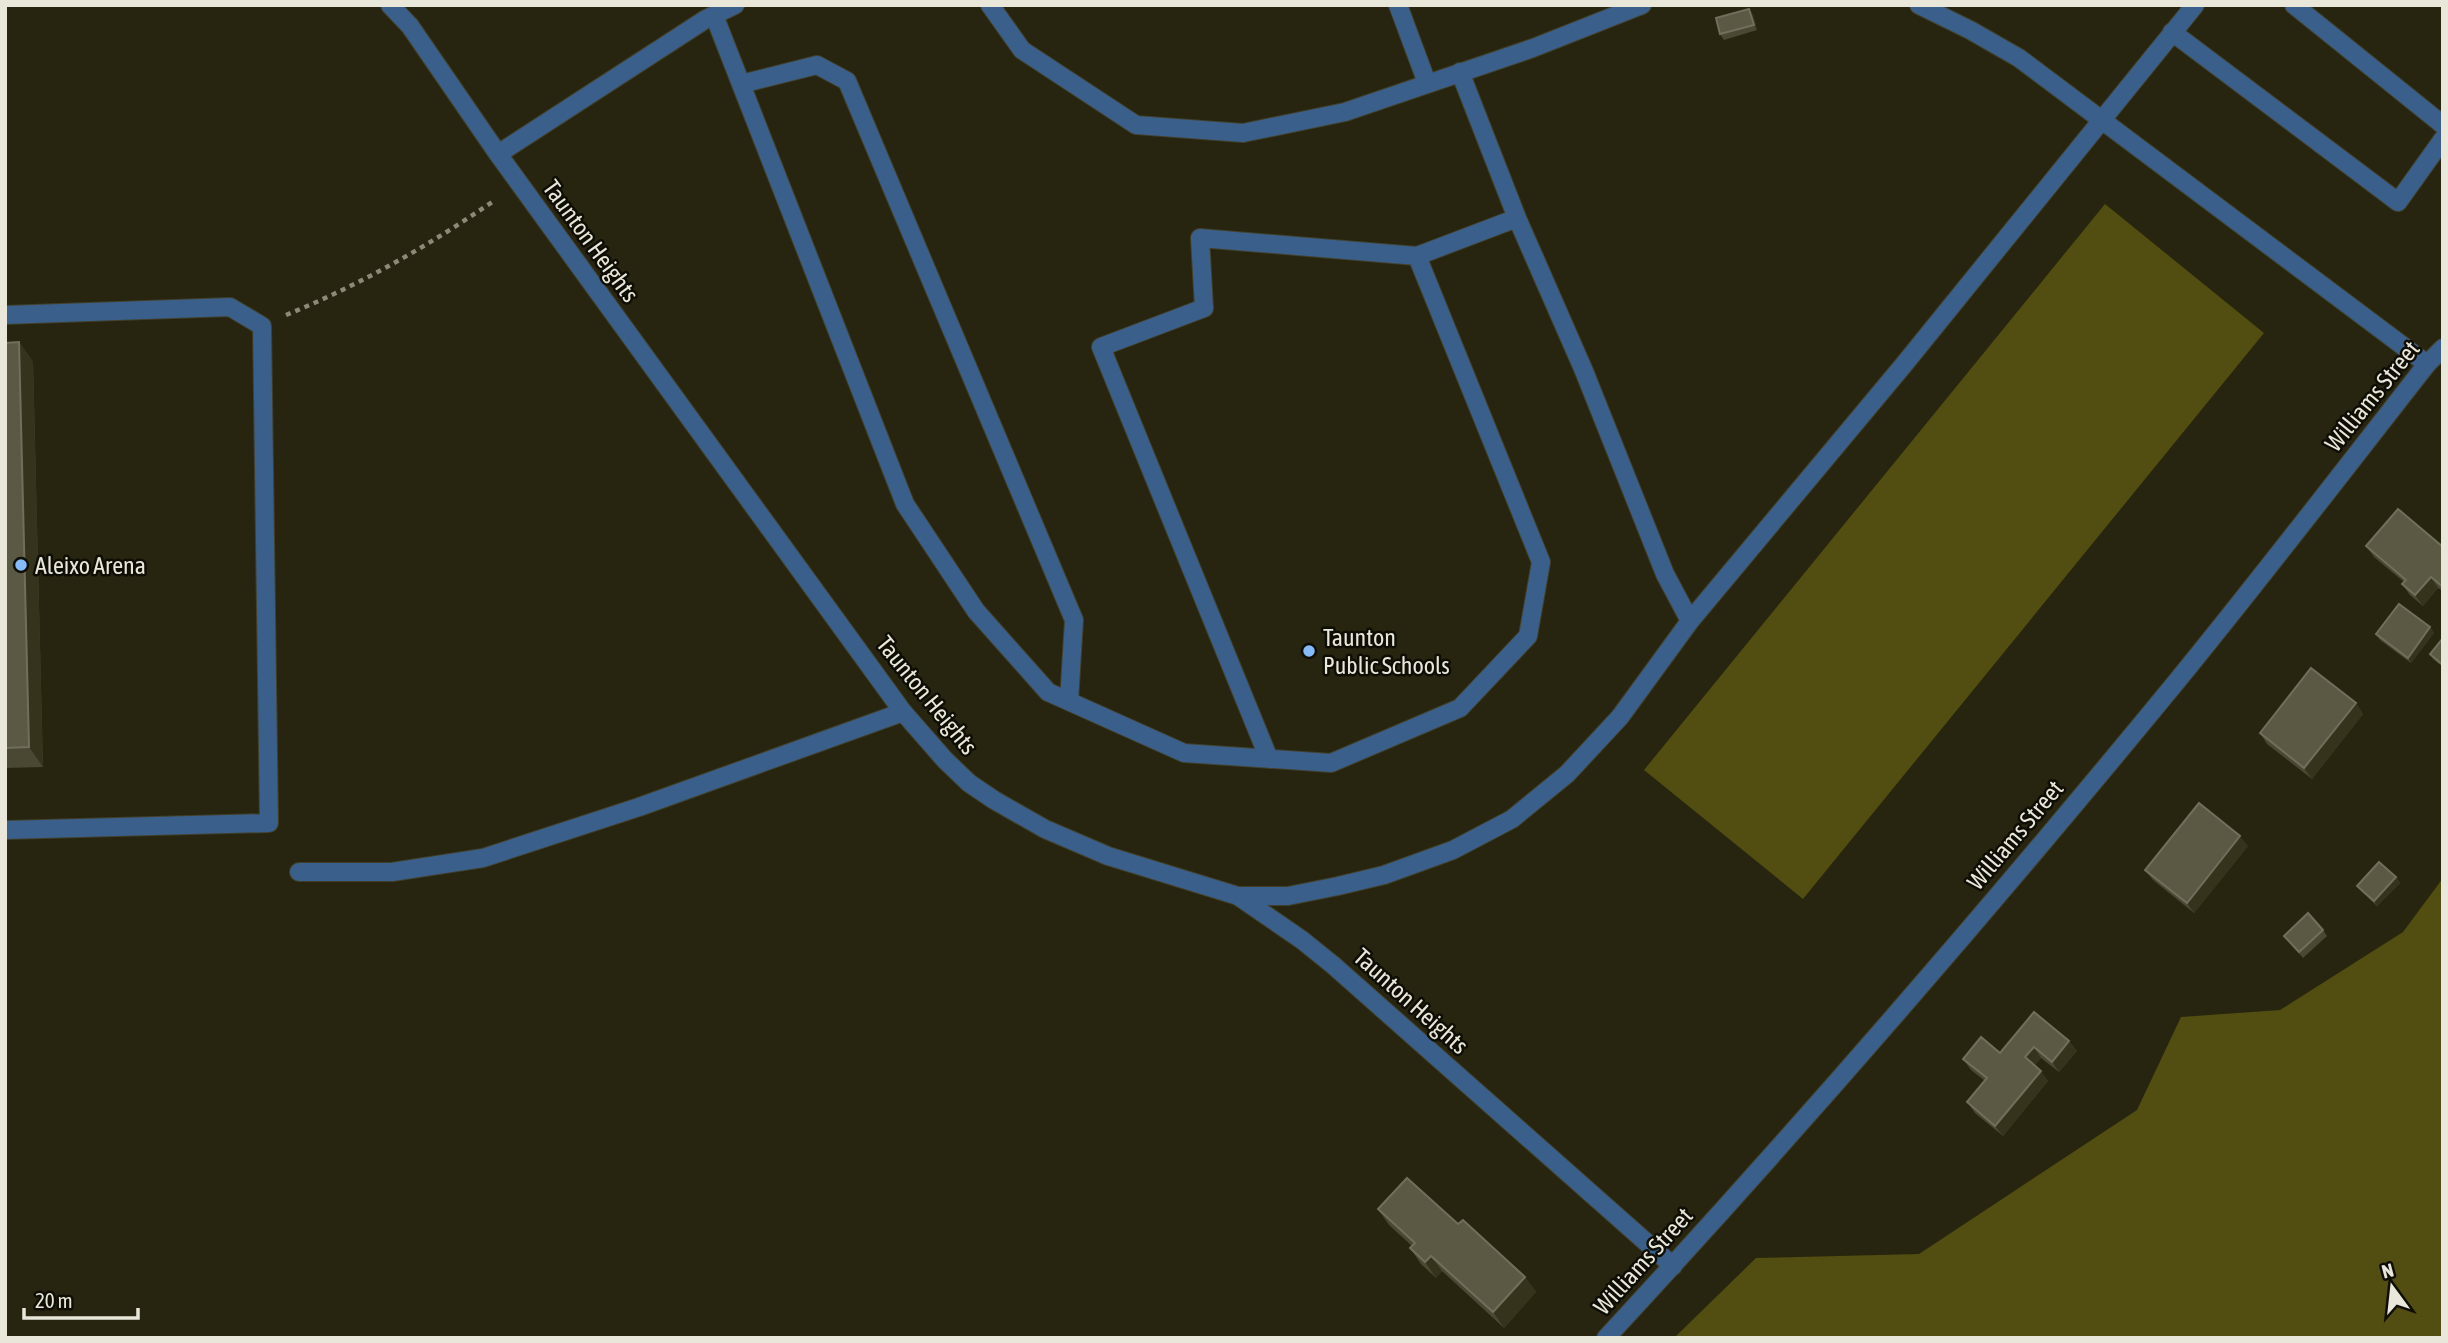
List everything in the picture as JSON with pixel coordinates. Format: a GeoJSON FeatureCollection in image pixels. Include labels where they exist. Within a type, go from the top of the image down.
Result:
{"type":"FeatureCollection","features":[{"type":"Feature","properties":{"kind":"street","name":"Taunton Heights"},"geometry":{"type":"LineString","coordinates":[[390,5],[410,26],[498,154],[903,712],[945,760],[969,783],[1019,815],[1108,856],[1238,896],[1302,940],[1673,1266]]}},
{"type":"Feature","properties":{"kind":"street"},"geometry":{"type":"LineString","coordinates":[[498,154],[714,15],[735,5]]}},
{"type":"Feature","properties":{"kind":"street"},"geometry":{"type":"LineString","coordinates":[[990,5],[1022,50],[1136,125],[1243,133],[1345,112],[1533,48],[1642,5]]}},
{"type":"Feature","properties":{"kind":"street"},"geometry":{"type":"LineString","coordinates":[[1398,5],[1427,83]]}},
{"type":"Feature","properties":{"kind":"street"},"geometry":{"type":"LineString","coordinates":[[1919,5],[2019,58],[2427,364]]}},
{"type":"Feature","properties":{"kind":"street"},"geometry":{"type":"LineString","coordinates":[[1238,896],[1288,896],[1384,875],[1453,850],[1512,819],[1567,774],[1620,718],[1690,621],[1906,362],[2195,5]]}},
{"type":"Feature","properties":{"kind":"street"},"geometry":{"type":"LineString","coordinates":[[2294,5],[2443,125]]}},
{"type":"Feature","properties":{"kind":"street"},"geometry":{"type":"LineString","coordinates":[[714,15],[905,504],[976,611],[1048,692],[1184,753],[1331,763],[1460,708],[1528,636],[1541,562],[1417,256]]}},
{"type":"Feature","properties":{"kind":"street"},"geometry":{"type":"LineString","coordinates":[[2172,32],[2399,202],[2443,139]]}},
{"type":"Feature","properties":{"kind":"street"},"geometry":{"type":"LineString","coordinates":[[741,84],[817,65],[847,81],[1074,620],[1069,701]]}},
{"type":"Feature","properties":{"kind":"street"},"geometry":{"type":"LineString","coordinates":[[1460,72],[1517,218],[1584,370],[1665,574],[1690,621]]}},
{"type":"Feature","properties":{"kind":"street"},"geometry":{"type":"LineString","coordinates":[[1269,759],[1101,347],[1205,308],[1200,238],[1417,256],[1517,218]]}},
{"type":"Feature","properties":{"kind":"street"},"geometry":{"type":"LineString","coordinates":[[5,315],[230,307],[262,326],[269,823],[5,830]]}},
{"type":"Feature","properties":{"kind":"street","name":"Williams Street"},"geometry":{"type":"LineString","coordinates":[[1606,1338],[1891,1020],[2178,680],[2427,364],[2443,348]]}},
{"type":"Feature","properties":{"kind":"street"},"geometry":{"type":"LineString","coordinates":[[299,872],[392,872],[483,858],[639,807],[903,712]]}},
{"type":"Feature","properties":{"kind":"path"},"geometry":{"type":"LineString","coordinates":[[262,326],[340,293],[452,230],[519,183]]}},
{"type":"Feature","properties":{"kind":"shaded area"},"geometry":{"type":"Polygon","coordinates":[[[2105,204],[2264,333],[1803,899],[1644,770],[2105,204]]]}},
{"type":"Feature","properties":{"kind":"shaded area"},"geometry":{"type":"Polygon","coordinates":[[[2443,878],[2443,1338],[1674,1338],[1756,1258],[1919,1254],[2137,1110],[2181,1017],[2280,1010],[2403,932],[2443,878]]]}},
{"type":"Feature","properties":{"kind":"building"},"geometry":{"type":"Polygon","coordinates":[[[1749,9],[1754,25],[1720,34],[1716,18],[1749,9]]]}},
{"type":"Feature","properties":{"kind":"building"},"geometry":{"type":"Polygon","coordinates":[[[19,342],[29,747],[5,748],[5,343],[19,342]]]}},
{"type":"Feature","properties":{"kind":"building"},"geometry":{"type":"Polygon","coordinates":[[[2398,509],[2443,547],[2443,587],[2431,577],[2415,595],[2402,584],[2406,580],[2366,546],[2398,509]]]}},
{"type":"Feature","properties":{"kind":"building"},"geometry":{"type":"Polygon","coordinates":[[[2399,604],[2430,627],[2408,658],[2376,634],[2399,604]]]}},
{"type":"Feature","properties":{"kind":"building"},"geometry":{"type":"Polygon","coordinates":[[[2443,638],[2443,665],[2430,654],[2443,638]]]}},
{"type":"Feature","properties":{"kind":"building"},"geometry":{"type":"Polygon","coordinates":[[[2311,668],[2356,703],[2304,768],[2260,733],[2311,668]]]}},
{"type":"Feature","properties":{"kind":"building"},"geometry":{"type":"Polygon","coordinates":[[[2199,803],[2240,836],[2187,903],[2145,870],[2199,803]]]}},
{"type":"Feature","properties":{"kind":"building"},"geometry":{"type":"Polygon","coordinates":[[[2379,862],[2396,877],[2374,901],[2357,886],[2379,862]]]}},
{"type":"Feature","properties":{"kind":"building"},"geometry":{"type":"Polygon","coordinates":[[[2308,913],[2323,930],[2299,952],[2284,936],[2308,913]]]}},
{"type":"Feature","properties":{"kind":"building"},"geometry":{"type":"Polygon","coordinates":[[[2034,1012],[2069,1041],[2052,1062],[2034,1047],[2025,1057],[2041,1071],[1995,1126],[1967,1102],[1987,1078],[1963,1059],[1981,1037],[2000,1053],[2034,1012]]]}},
{"type":"Feature","properties":{"kind":"building"},"geometry":{"type":"Polygon","coordinates":[[[1407,1178],[1458,1224],[1463,1220],[1525,1277],[1493,1312],[1431,1256],[1425,1262],[1410,1248],[1415,1243],[1378,1209],[1407,1178]]]}},
{"type":"Feature","properties":{"kind":"place","name":"Aleixo Arena"},"geometry":{"type":"Point","coordinates":[21,565]}},
{"type":"Feature","properties":{"kind":"place","name":"Taunton Public Schools"},"geometry":{"type":"Point","coordinates":[1309,651]}}]}
